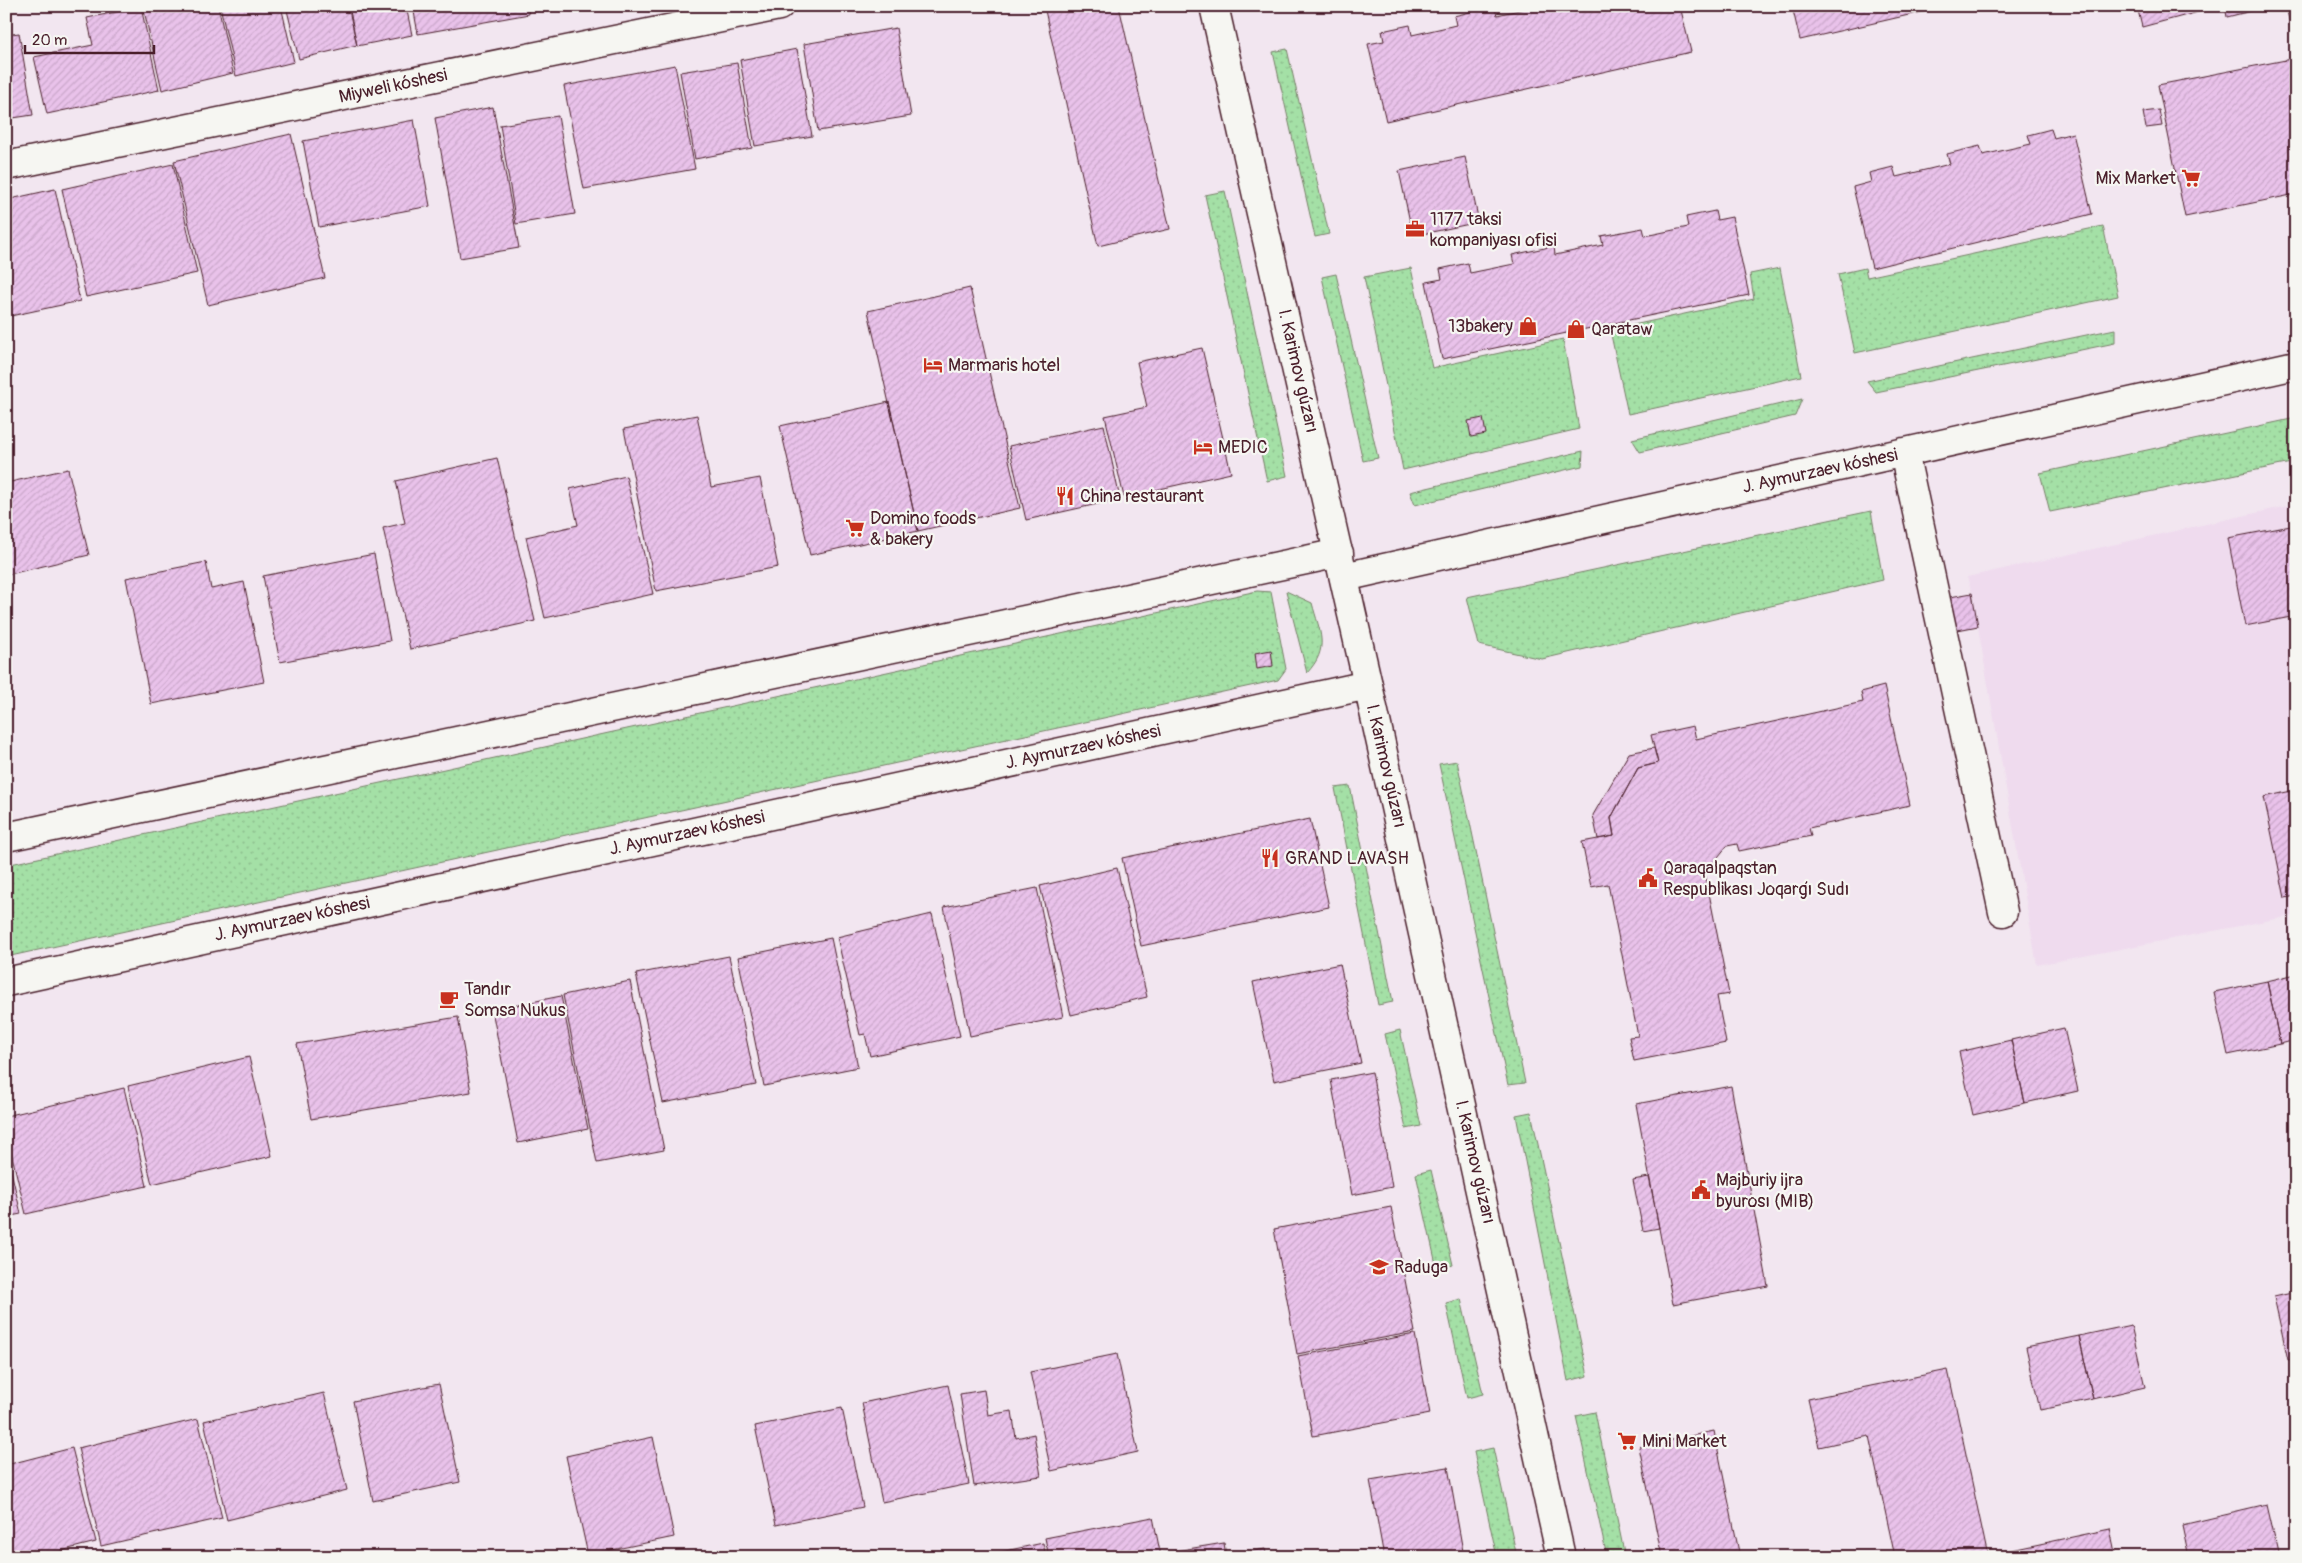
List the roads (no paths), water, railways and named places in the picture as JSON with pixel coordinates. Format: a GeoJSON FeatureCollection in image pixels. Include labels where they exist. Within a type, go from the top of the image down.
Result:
{"type":"FeatureCollection","features":[{"type":"Feature","properties":{"kind":"street","name":"Miyweli kóshesi"},"geometry":{"type":"LineString","coordinates":[[6,166],[779,6]]}},
{"type":"Feature","properties":{"kind":"street","name":"I. Karimov gúzarı"},"geometry":{"type":"LineString","coordinates":[[1214,6],[1368,685],[1561,1557]]}},
{"type":"Feature","properties":{"kind":"street","name":"J. Aymurzaev kóshesi"},"geometry":{"type":"LineString","coordinates":[[6,837],[1904,452],[2296,365]]}},
{"type":"Feature","properties":{"kind":"street"},"geometry":{"type":"LineString","coordinates":[[1904,452],[2003,912]]}},
{"type":"Feature","properties":{"kind":"street","name":"J. Aymurzaev kóshesi"},"geometry":{"type":"LineString","coordinates":[[6,982],[1368,685]]}},
{"type":"Feature","properties":{"kind":"place","name":"Mix Market"},"geometry":{"type":"Point","coordinates":[2191,178]}},
{"type":"Feature","properties":{"kind":"place","name":"1177 taksi kompaniyası ofisi"},"geometry":{"type":"Point","coordinates":[1415,229]}},
{"type":"Feature","properties":{"kind":"place","name":"13bakery"},"geometry":{"type":"Point","coordinates":[1528,326]}},
{"type":"Feature","properties":{"kind":"place","name":"Qarataw"},"geometry":{"type":"Point","coordinates":[1576,329]}},
{"type":"Feature","properties":{"kind":"place","name":"Marmaris hotel"},"geometry":{"type":"Point","coordinates":[933,365]}},
{"type":"Feature","properties":{"kind":"place","name":"MEDIC"},"geometry":{"type":"Point","coordinates":[1203,447]}},
{"type":"Feature","properties":{"kind":"place","name":"China restaurant"},"geometry":{"type":"Point","coordinates":[1065,496]}},
{"type":"Feature","properties":{"kind":"place","name":"Domino foods & bakery"},"geometry":{"type":"Point","coordinates":[855,528]}},
{"type":"Feature","properties":{"kind":"place","name":"GRAND LAVASH"},"geometry":{"type":"Point","coordinates":[1270,858]}},
{"type":"Feature","properties":{"kind":"place","name":"Qaraqalpaqstan Respublikası Joqarǵı Sudı"},"geometry":{"type":"Point","coordinates":[1648,878]}},
{"type":"Feature","properties":{"kind":"place","name":"Tandır Somsa Nukus"},"geometry":{"type":"Point","coordinates":[449,999]}},
{"type":"Feature","properties":{"kind":"place","name":"Majburiy ijra byurosı (MIB)"},"geometry":{"type":"Point","coordinates":[1701,1190]}},
{"type":"Feature","properties":{"kind":"place","name":"Raduga"},"geometry":{"type":"Point","coordinates":[1379,1267]}},
{"type":"Feature","properties":{"kind":"place","name":"Mini Market"},"geometry":{"type":"Point","coordinates":[1627,1441]}}]}
